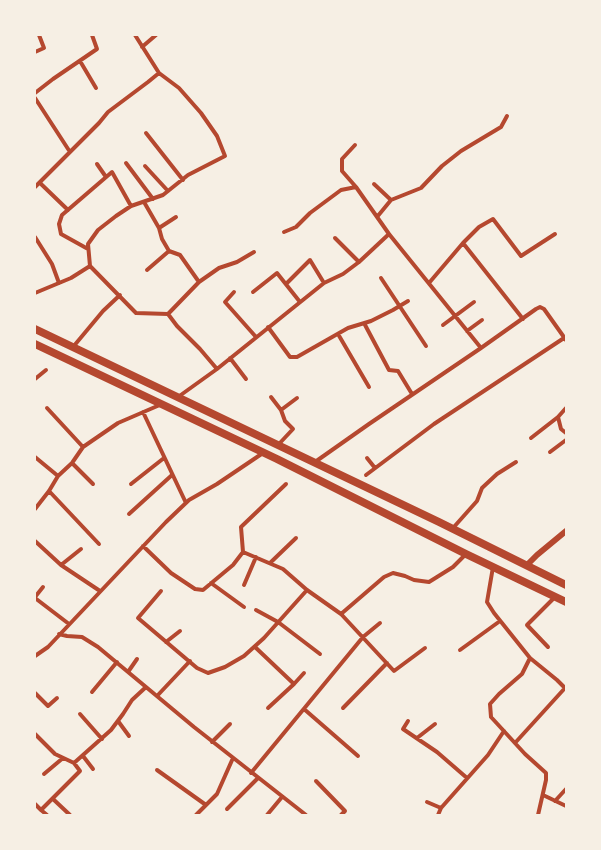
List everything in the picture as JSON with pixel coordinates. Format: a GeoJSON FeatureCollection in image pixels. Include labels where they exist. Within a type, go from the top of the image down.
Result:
{"type":"FeatureCollection","features":[{"type":"Feature","properties":{"kind":"main road"},"geometry":{"type":"LineString","coordinates":[[35,329],[453,528],[566,585]]}},
{"type":"Feature","properties":{"kind":"main road"},"geometry":{"type":"LineString","coordinates":[[35,344],[264,453],[566,602]]}},
{"type":"Feature","properties":{"kind":"street"},"geometry":{"type":"LineString","coordinates":[[35,52],[44,48],[39,35]]}},
{"type":"Feature","properties":{"kind":"street"},"geometry":{"type":"LineString","coordinates":[[35,93],[97,49],[92,35]]}},
{"type":"Feature","properties":{"kind":"street"},"geometry":{"type":"LineString","coordinates":[[135,35],[159,73],[179,88],[201,112],[217,136],[225,156],[188,175],[163,195],[131,206],[98,230],[88,244],[90,266],[136,313],[168,314],[199,282],[219,268],[237,262],[254,252]]}},
{"type":"Feature","properties":{"kind":"street"},"geometry":{"type":"LineString","coordinates":[[142,47],[156,35]]}},
{"type":"Feature","properties":{"kind":"street"},"geometry":{"type":"LineString","coordinates":[[80,61],[96,88]]}},
{"type":"Feature","properties":{"kind":"street"},"geometry":{"type":"LineString","coordinates":[[35,187],[100,123],[108,112],[159,73]]}},
{"type":"Feature","properties":{"kind":"street"},"geometry":{"type":"LineString","coordinates":[[35,98],[70,152]]}},
{"type":"Feature","properties":{"kind":"street"},"geometry":{"type":"LineString","coordinates":[[377,217],[391,200],[421,188],[442,166],[461,151],[501,127],[507,116]]}},
{"type":"Feature","properties":{"kind":"street"},"geometry":{"type":"LineString","coordinates":[[146,133],[183,180]]}},
{"type":"Feature","properties":{"kind":"street"},"geometry":{"type":"LineString","coordinates":[[355,146],[342,159],[342,171],[356,187],[389,234],[481,348]]}},
{"type":"Feature","properties":{"kind":"street"},"geometry":{"type":"LineString","coordinates":[[126,163],[153,199]]}},
{"type":"Feature","properties":{"kind":"street"},"geometry":{"type":"LineString","coordinates":[[97,164],[106,177]]}},
{"type":"Feature","properties":{"kind":"street"},"geometry":{"type":"LineString","coordinates":[[145,166],[168,191]]}},
{"type":"Feature","properties":{"kind":"street"},"geometry":{"type":"LineString","coordinates":[[88,249],[61,234],[59,224],[62,215],[112,172],[131,206]]}},
{"type":"Feature","properties":{"kind":"street"},"geometry":{"type":"LineString","coordinates":[[40,183],[68,210]]}},
{"type":"Feature","properties":{"kind":"street"},"geometry":{"type":"LineString","coordinates":[[374,184],[391,200]]}},
{"type":"Feature","properties":{"kind":"street"},"geometry":{"type":"LineString","coordinates":[[284,232],[296,227],[310,213],[341,190],[356,187]]}},
{"type":"Feature","properties":{"kind":"street"},"geometry":{"type":"LineString","coordinates":[[144,202],[159,228],[162,239],[169,251],[180,255],[199,282]]}},
{"type":"Feature","properties":{"kind":"street"},"geometry":{"type":"LineString","coordinates":[[159,228],[176,217]]}},
{"type":"Feature","properties":{"kind":"street"},"geometry":{"type":"LineString","coordinates":[[429,283],[463,243],[479,227],[493,219],[521,256],[555,234]]}},
{"type":"Feature","properties":{"kind":"street"},"geometry":{"type":"LineString","coordinates":[[178,397],[217,370],[324,283],[342,274],[359,262],[389,234]]}},
{"type":"Feature","properties":{"kind":"street"},"geometry":{"type":"LineString","coordinates":[[35,238],[52,264],[59,283]]}},
{"type":"Feature","properties":{"kind":"street"},"geometry":{"type":"LineString","coordinates":[[335,238],[359,262]]}},
{"type":"Feature","properties":{"kind":"street"},"geometry":{"type":"LineString","coordinates":[[463,243],[522,319]]}},
{"type":"Feature","properties":{"kind":"street"},"geometry":{"type":"LineString","coordinates":[[147,270],[169,251]]}},
{"type":"Feature","properties":{"kind":"street"},"geometry":{"type":"LineString","coordinates":[[286,284],[310,260],[324,283]]}},
{"type":"Feature","properties":{"kind":"street"},"geometry":{"type":"LineString","coordinates":[[35,293],[71,278],[90,266]]}},
{"type":"Feature","properties":{"kind":"street"},"geometry":{"type":"LineString","coordinates":[[253,292],[277,273],[300,302]]}},
{"type":"Feature","properties":{"kind":"street"},"geometry":{"type":"LineString","coordinates":[[381,278],[426,346]]}},
{"type":"Feature","properties":{"kind":"street"},"geometry":{"type":"LineString","coordinates":[[234,292],[225,302],[256,337]]}},
{"type":"Feature","properties":{"kind":"street"},"geometry":{"type":"LineString","coordinates":[[73,347],[103,311],[120,295]]}},
{"type":"Feature","properties":{"kind":"street"},"geometry":{"type":"LineString","coordinates":[[268,327],[290,357],[297,357],[348,328],[364,323],[408,301]]}},
{"type":"Feature","properties":{"kind":"street"},"geometry":{"type":"LineString","coordinates":[[442,325],[474,302]]}},
{"type":"Feature","properties":{"kind":"street"},"geometry":{"type":"LineString","coordinates":[[315,462],[522,319],[540,307],[544,309],[565,339],[434,424],[366,475]]}},
{"type":"Feature","properties":{"kind":"street"},"geometry":{"type":"LineString","coordinates":[[168,314],[177,326],[200,348],[217,370]]}},
{"type":"Feature","properties":{"kind":"street"},"geometry":{"type":"LineString","coordinates":[[467,331],[482,320]]}},
{"type":"Feature","properties":{"kind":"street"},"geometry":{"type":"LineString","coordinates":[[364,323],[389,370],[398,371],[412,394]]}},
{"type":"Feature","properties":{"kind":"street"},"geometry":{"type":"LineString","coordinates":[[338,334],[369,387]]}},
{"type":"Feature","properties":{"kind":"street"},"geometry":{"type":"LineString","coordinates":[[230,358],[246,379]]}},
{"type":"Feature","properties":{"kind":"street"},"geometry":{"type":"LineString","coordinates":[[35,379],[46,370]]}},
{"type":"Feature","properties":{"kind":"street"},"geometry":{"type":"LineString","coordinates":[[271,397],[281,410],[285,421],[293,429],[278,445]]}},
{"type":"Feature","properties":{"kind":"street"},"geometry":{"type":"LineString","coordinates":[[281,410],[297,398]]}},
{"type":"Feature","properties":{"kind":"street"},"geometry":{"type":"LineString","coordinates":[[35,509],[50,491],[58,476],[72,463],[83,447],[118,423],[162,404]]}},
{"type":"Feature","properties":{"kind":"street"},"geometry":{"type":"LineString","coordinates":[[48,408],[83,447]]}},
{"type":"Feature","properties":{"kind":"street"},"geometry":{"type":"LineString","coordinates":[[531,438],[558,417],[566,408]]}},
{"type":"Feature","properties":{"kind":"street"},"geometry":{"type":"LineString","coordinates":[[143,412],[186,503]]}},
{"type":"Feature","properties":{"kind":"street"},"geometry":{"type":"LineString","coordinates":[[558,417],[562,428],[566,433]]}},
{"type":"Feature","properties":{"kind":"street"},"geometry":{"type":"LineString","coordinates":[[550,452],[566,440]]}},
{"type":"Feature","properties":{"kind":"street"},"geometry":{"type":"LineString","coordinates":[[35,656],[48,647],[143,546],[186,503],[264,453]]}},
{"type":"Feature","properties":{"kind":"street"},"geometry":{"type":"LineString","coordinates":[[35,457],[58,476]]}},
{"type":"Feature","properties":{"kind":"street"},"geometry":{"type":"LineString","coordinates":[[131,484],[164,458]]}},
{"type":"Feature","properties":{"kind":"street"},"geometry":{"type":"LineString","coordinates":[[367,458],[375,468]]}},
{"type":"Feature","properties":{"kind":"street"},"geometry":{"type":"LineString","coordinates":[[453,528],[477,501],[482,488],[497,474],[516,462]]}},
{"type":"Feature","properties":{"kind":"street"},"geometry":{"type":"LineString","coordinates":[[72,463],[93,484]]}},
{"type":"Feature","properties":{"kind":"street"},"geometry":{"type":"LineString","coordinates":[[129,514],[172,475]]}},
{"type":"Feature","properties":{"kind":"street"},"geometry":{"type":"LineString","coordinates":[[143,546],[171,573],[195,589],[203,590],[232,566],[243,552],[241,527],[286,484]]}},
{"type":"Feature","properties":{"kind":"street"},"geometry":{"type":"LineString","coordinates":[[50,491],[99,544]]}},
{"type":"Feature","properties":{"kind":"street"},"geometry":{"type":"LineString","coordinates":[[527,565],[566,531]]}},
{"type":"Feature","properties":{"kind":"street"},"geometry":{"type":"LineString","coordinates":[[270,563],[296,538]]}},
{"type":"Feature","properties":{"kind":"street"},"geometry":{"type":"LineString","coordinates":[[35,541],[61,565],[100,591]]}},
{"type":"Feature","properties":{"kind":"street"},"geometry":{"type":"LineString","coordinates":[[61,565],[81,549]]}},
{"type":"Feature","properties":{"kind":"street"},"geometry":{"type":"LineString","coordinates":[[243,552],[283,569],[307,590],[341,614],[394,671],[425,648]]}},
{"type":"Feature","properties":{"kind":"street"},"geometry":{"type":"LineString","coordinates":[[341,614],[384,577],[393,573],[414,580],[429,582],[453,567],[466,554]]}},
{"type":"Feature","properties":{"kind":"street"},"geometry":{"type":"LineString","coordinates":[[244,585],[256,557]]}},
{"type":"Feature","properties":{"kind":"street"},"geometry":{"type":"LineString","coordinates":[[493,567],[487,602],[530,658],[565,688],[514,743]]}},
{"type":"Feature","properties":{"kind":"street"},"geometry":{"type":"LineString","coordinates":[[212,583],[244,607]]}},
{"type":"Feature","properties":{"kind":"street"},"geometry":{"type":"LineString","coordinates":[[43,587],[35,597],[69,624]]}},
{"type":"Feature","properties":{"kind":"street"},"geometry":{"type":"LineString","coordinates":[[162,591],[138,618],[197,668],[208,673],[225,667],[244,656],[255,647],[307,590]]}},
{"type":"Feature","properties":{"kind":"street"},"geometry":{"type":"LineString","coordinates":[[548,647],[527,625],[555,597]]}},
{"type":"Feature","properties":{"kind":"street"},"geometry":{"type":"LineString","coordinates":[[256,610],[278,622],[320,654]]}},
{"type":"Feature","properties":{"kind":"street"},"geometry":{"type":"LineString","coordinates":[[460,650],[500,620]]}},
{"type":"Feature","properties":{"kind":"street"},"geometry":{"type":"LineString","coordinates":[[251,773],[363,637],[380,623]]}},
{"type":"Feature","properties":{"kind":"street"},"geometry":{"type":"LineString","coordinates":[[166,642],[180,631]]}},
{"type":"Feature","properties":{"kind":"street"},"geometry":{"type":"LineString","coordinates":[[59,634],[82,637],[98,646],[212,742],[306,815]]}},
{"type":"Feature","properties":{"kind":"street"},"geometry":{"type":"LineString","coordinates":[[255,647],[294,684]]}},
{"type":"Feature","properties":{"kind":"street"},"geometry":{"type":"LineString","coordinates":[[530,658],[522,674],[490,704],[490,717],[524,754],[546,773],[543,795],[538,813],[544,815]]}},
{"type":"Feature","properties":{"kind":"street"},"geometry":{"type":"LineString","coordinates":[[128,672],[137,659]]}},
{"type":"Feature","properties":{"kind":"street"},"geometry":{"type":"LineString","coordinates":[[157,696],[190,661]]}},
{"type":"Feature","properties":{"kind":"street"},"geometry":{"type":"LineString","coordinates":[[92,692],[117,662]]}},
{"type":"Feature","properties":{"kind":"street"},"geometry":{"type":"LineString","coordinates":[[343,708],[387,662]]}},
{"type":"Feature","properties":{"kind":"street"},"geometry":{"type":"LineString","coordinates":[[268,708],[304,673]]}},
{"type":"Feature","properties":{"kind":"street"},"geometry":{"type":"LineString","coordinates":[[74,763],[102,738],[118,721],[132,700],[146,687]]}},
{"type":"Feature","properties":{"kind":"street"},"geometry":{"type":"LineString","coordinates":[[35,693],[48,706],[57,698]]}},
{"type":"Feature","properties":{"kind":"street"},"geometry":{"type":"LineString","coordinates":[[304,709],[358,756]]}},
{"type":"Feature","properties":{"kind":"street"},"geometry":{"type":"LineString","coordinates":[[80,714],[102,738]]}},
{"type":"Feature","properties":{"kind":"street"},"geometry":{"type":"LineString","coordinates":[[118,721],[129,736]]}},
{"type":"Feature","properties":{"kind":"street"},"geometry":{"type":"LineString","coordinates":[[408,721],[403,729],[437,752],[467,778]]}},
{"type":"Feature","properties":{"kind":"street"},"geometry":{"type":"LineString","coordinates":[[212,742],[230,724]]}},
{"type":"Feature","properties":{"kind":"street"},"geometry":{"type":"LineString","coordinates":[[417,738],[435,724]]}},
{"type":"Feature","properties":{"kind":"street"},"geometry":{"type":"LineString","coordinates":[[438,815],[441,808],[488,755],[504,732]]}},
{"type":"Feature","properties":{"kind":"street"},"geometry":{"type":"LineString","coordinates":[[35,734],[55,754],[74,763],[80,771],[41,810]]}},
{"type":"Feature","properties":{"kind":"street"},"geometry":{"type":"LineString","coordinates":[[83,756],[93,769]]}},
{"type":"Feature","properties":{"kind":"street"},"geometry":{"type":"LineString","coordinates":[[44,774],[63,758]]}},
{"type":"Feature","properties":{"kind":"street"},"geometry":{"type":"LineString","coordinates":[[199,814],[217,794],[233,758]]}},
{"type":"Feature","properties":{"kind":"street"},"geometry":{"type":"LineString","coordinates":[[157,770],[206,805]]}},
{"type":"Feature","properties":{"kind":"street"},"geometry":{"type":"LineString","coordinates":[[227,810],[258,778]]}},
{"type":"Feature","properties":{"kind":"street"},"geometry":{"type":"LineString","coordinates":[[316,781],[345,811],[341,815]]}},
{"type":"Feature","properties":{"kind":"street"},"geometry":{"type":"LineString","coordinates":[[555,801],[566,789]]}},
{"type":"Feature","properties":{"kind":"street"},"geometry":{"type":"LineString","coordinates":[[543,795],[566,806]]}},
{"type":"Feature","properties":{"kind":"street"},"geometry":{"type":"LineString","coordinates":[[267,815],[282,797]]}},
{"type":"Feature","properties":{"kind":"street"},"geometry":{"type":"LineString","coordinates":[[53,799],[70,815]]}},
{"type":"Feature","properties":{"kind":"street"},"geometry":{"type":"LineString","coordinates":[[427,802],[441,808]]}},
{"type":"Feature","properties":{"kind":"street"},"geometry":{"type":"LineString","coordinates":[[35,804],[47,815]]}}]}
